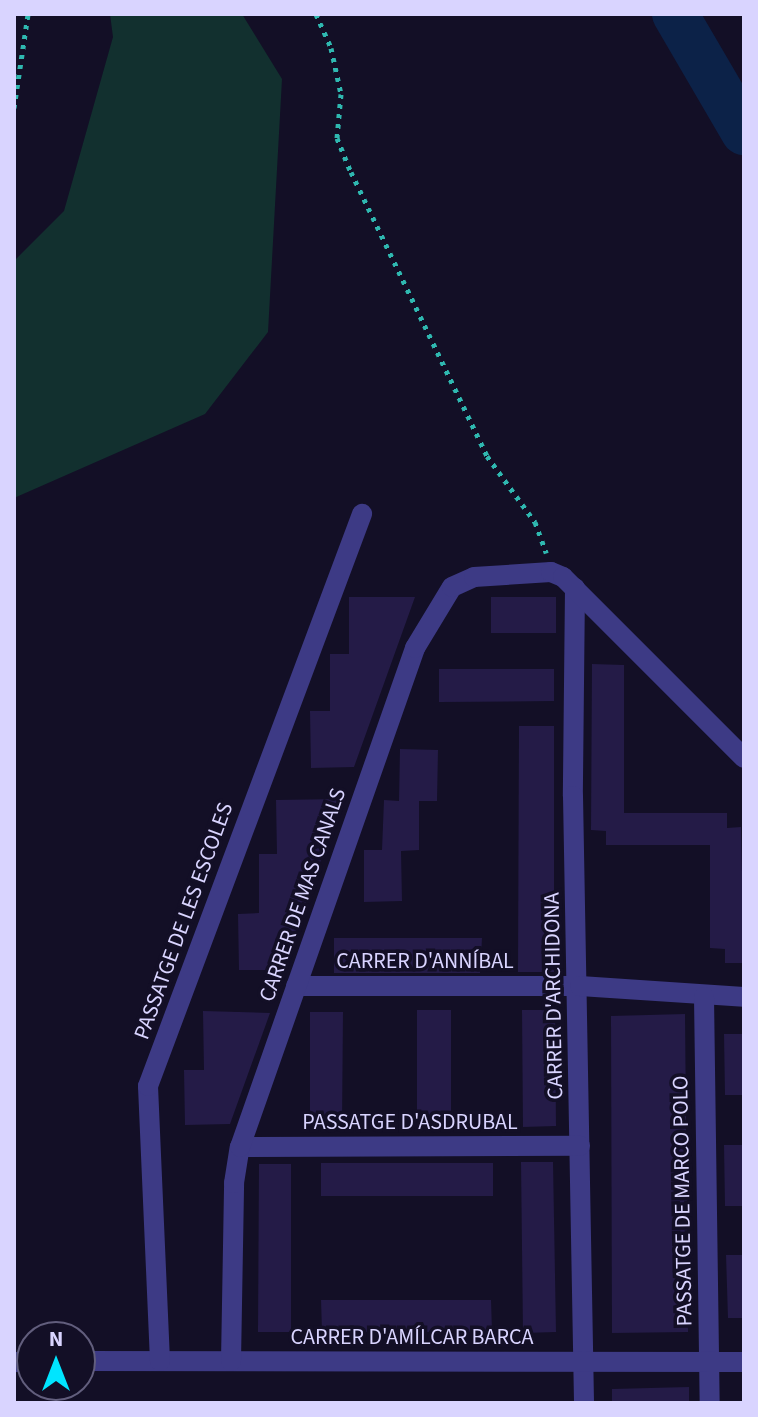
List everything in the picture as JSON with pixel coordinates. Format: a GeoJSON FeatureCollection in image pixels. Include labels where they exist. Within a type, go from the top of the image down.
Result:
{"type":"FeatureCollection","features":[{"type":"Feature","properties":{"kind":"street","name":"PASSATGE DE LES ESCOLES"},"geometry":{"type":"LineString","coordinates":[[160,1361],[148,1086],[362,514]]}},
{"type":"Feature","properties":{"kind":"street"},"geometry":{"type":"LineString","coordinates":[[551,572],[575,588],[744,758]]}},
{"type":"Feature","properties":{"kind":"street","name":"CARRER DE MAS CANALS"},"geometry":{"type":"LineString","coordinates":[[231,1361],[234,1183],[240,1147],[415,648],[435,609],[452,587],[474,577],[551,572]]}},
{"type":"Feature","properties":{"kind":"street","name":"CARRER D'ARCHIDONA"},"geometry":{"type":"LineString","coordinates":[[575,588],[573,796],[580,986],[584,1403]]}},
{"type":"Feature","properties":{"kind":"street","name":"CARRER D'ANNÍBAL"},"geometry":{"type":"LineString","coordinates":[[296,986],[580,986],[704,997],[744,997]]}},
{"type":"Feature","properties":{"kind":"street","name":"PASSATGE DE MARCO POLO"},"geometry":{"type":"LineString","coordinates":[[704,997],[710,1403]]}},
{"type":"Feature","properties":{"kind":"street","name":"PASSATGE D'ASDRUBAL"},"geometry":{"type":"LineString","coordinates":[[240,1147],[580,1146]]}},
{"type":"Feature","properties":{"kind":"street","name":"CARRER D'AMÍLCAR BARCA"},"geometry":{"type":"LineString","coordinates":[[96,1361],[744,1362]]}},
{"type":"Feature","properties":{"kind":"path"},"geometry":{"type":"LineString","coordinates":[[14,108],[28,14]]}},
{"type":"Feature","properties":{"kind":"path"},"geometry":{"type":"LineString","coordinates":[[316,14],[335,63],[341,94],[337,138],[351,172],[487,456],[535,522],[551,572]]}},
{"type":"Feature","properties":{"kind":"green space"},"geometry":{"type":"Polygon","coordinates":[[[110,14],[242,14],[282,79],[268,332],[205,414],[14,498],[14,261],[64,211],[113,37],[110,14]]]}},
{"type":"Feature","properties":{"kind":"building"},"geometry":{"type":"Polygon","coordinates":[[[349,597],[415,597],[354,767],[311,768],[310,711],[330,711],[330,654],[349,654],[349,597]]]}},
{"type":"Feature","properties":{"kind":"building"},"geometry":{"type":"Polygon","coordinates":[[[491,597],[556,597],[556,633],[491,633],[491,597]]]}},
{"type":"Feature","properties":{"kind":"building"},"geometry":{"type":"Polygon","coordinates":[[[592,664],[624,665],[624,813],[727,813],[727,828],[741,827],[744,963],[725,963],[725,949],[710,948],[710,845],[606,845],[606,831],[591,830],[592,664]]]}},
{"type":"Feature","properties":{"kind":"building"},"geometry":{"type":"Polygon","coordinates":[[[439,669],[554,669],[554,701],[439,702],[439,669]]]}},
{"type":"Feature","properties":{"kind":"building"},"geometry":{"type":"Polygon","coordinates":[[[519,726],[554,726],[554,972],[518,972],[519,726]]]}},
{"type":"Feature","properties":{"kind":"building"},"geometry":{"type":"Polygon","coordinates":[[[400,749],[438,750],[437,801],[419,801],[419,850],[401,851],[402,901],[364,902],[364,850],[382,850],[384,800],[399,801],[400,749]]]}},
{"type":"Feature","properties":{"kind":"building"},"geometry":{"type":"Polygon","coordinates":[[[342,799],[283,970],[239,970],[238,914],[259,913],[259,854],[277,854],[276,800],[342,799]]]}},
{"type":"Feature","properties":{"kind":"building"},"geometry":{"type":"Polygon","coordinates":[[[334,938],[482,938],[480,973],[334,973],[334,938]]]}},
{"type":"Feature","properties":{"kind":"building"},"geometry":{"type":"Polygon","coordinates":[[[417,1010],[451,1010],[451,1126],[417,1125],[417,1010]]]}},
{"type":"Feature","properties":{"kind":"building"},"geometry":{"type":"Polygon","coordinates":[[[522,1010],[555,1010],[556,1126],[523,1127],[522,1010]]]}},
{"type":"Feature","properties":{"kind":"building"},"geometry":{"type":"Polygon","coordinates":[[[203,1011],[270,1013],[230,1124],[185,1125],[184,1070],[204,1070],[203,1011]]]}},
{"type":"Feature","properties":{"kind":"building"},"geometry":{"type":"Polygon","coordinates":[[[310,1012],[343,1012],[342,1125],[310,1125],[310,1012]]]}},
{"type":"Feature","properties":{"kind":"building"},"geometry":{"type":"Polygon","coordinates":[[[685,1014],[688,1332],[612,1333],[611,1016],[685,1014]]]}},
{"type":"Feature","properties":{"kind":"building"},"geometry":{"type":"Polygon","coordinates":[[[724,1034],[744,1034],[744,1095],[725,1095],[724,1034]]]}},
{"type":"Feature","properties":{"kind":"building"},"geometry":{"type":"Polygon","coordinates":[[[724,1145],[744,1145],[744,1206],[725,1206],[724,1145]]]}},
{"type":"Feature","properties":{"kind":"building"},"geometry":{"type":"Polygon","coordinates":[[[521,1162],[553,1162],[556,1332],[523,1333],[521,1162]]]}},
{"type":"Feature","properties":{"kind":"building"},"geometry":{"type":"Polygon","coordinates":[[[321,1163],[493,1163],[493,1196],[321,1196],[321,1163]]]}},
{"type":"Feature","properties":{"kind":"building"},"geometry":{"type":"Polygon","coordinates":[[[259,1164],[291,1164],[291,1332],[258,1332],[259,1164]]]}},
{"type":"Feature","properties":{"kind":"building"},"geometry":{"type":"Polygon","coordinates":[[[726,1255],[744,1255],[744,1318],[728,1318],[726,1255]]]}},
{"type":"Feature","properties":{"kind":"building"},"geometry":{"type":"Polygon","coordinates":[[[321,1300],[491,1300],[492,1332],[322,1332],[321,1300]]]}},
{"type":"Feature","properties":{"kind":"building"},"geometry":{"type":"Polygon","coordinates":[[[689,1387],[689,1403],[612,1403],[612,1389],[689,1387]]]}},
{"type":"Feature","properties":{"kind":"waterway"},"geometry":{"type":"LineString","coordinates":[[675,14],[744,132]]}}]}
